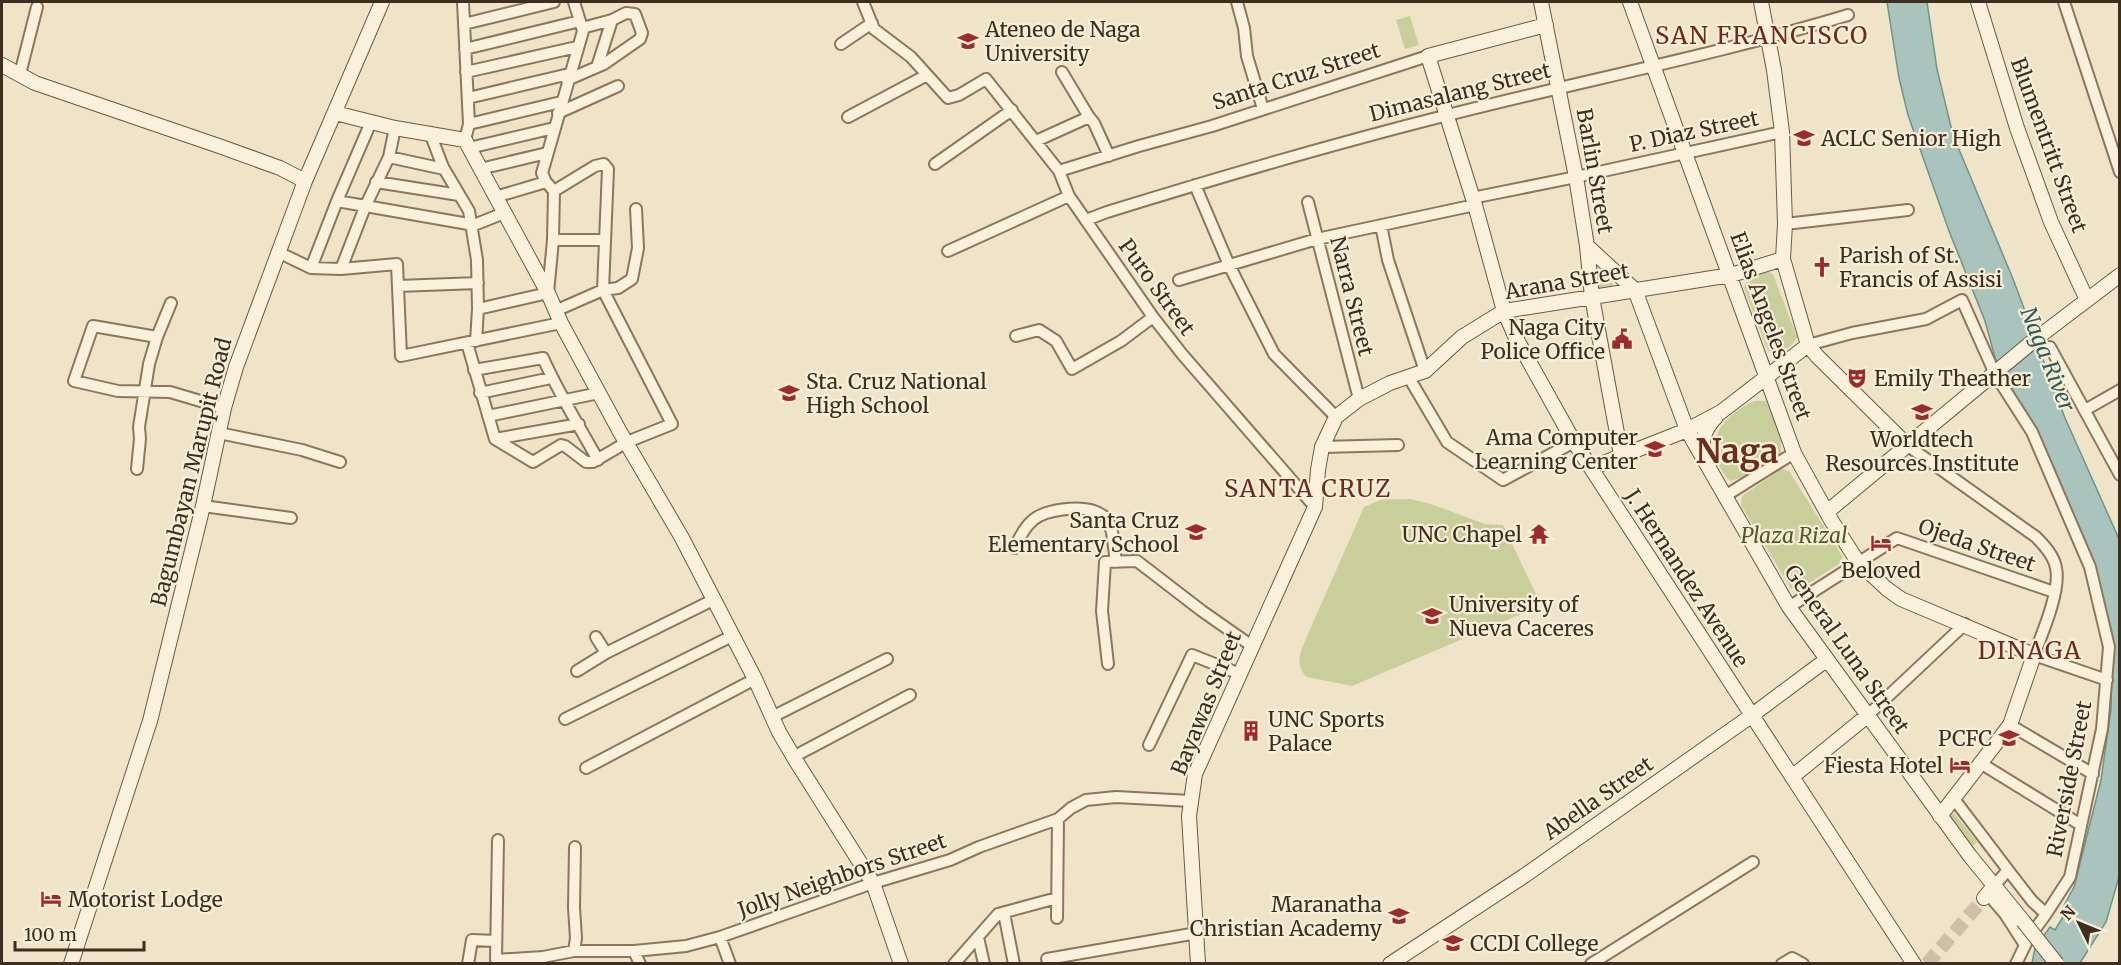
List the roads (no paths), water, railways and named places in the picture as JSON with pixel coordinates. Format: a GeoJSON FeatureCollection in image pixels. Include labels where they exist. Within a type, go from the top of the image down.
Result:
{"type":"FeatureCollection","features":[{"type":"Feature","properties":{"kind":"street","name":"Bagumbayan Marupit Road"},"geometry":{"type":"LineString","coordinates":[[71,963],[144,743],[203,506],[224,408],[236,367],[305,181],[382,2]]}},
{"type":"Feature","properties":{"kind":"street"},"geometry":{"type":"LineString","coordinates":[[463,2],[469,124],[467,144],[599,393],[669,515],[793,757],[873,883],[901,963]]}},
{"type":"Feature","properties":{"kind":"street"},"geometry":{"type":"LineString","coordinates":[[464,24],[554,2]]}},
{"type":"Feature","properties":{"kind":"street"},"geometry":{"type":"LineString","coordinates":[[548,293],[554,240],[554,191],[542,173],[577,47],[581,25],[574,2]]}},
{"type":"Feature","properties":{"kind":"street"},"geometry":{"type":"LineString","coordinates":[[848,117],[927,75],[911,57],[874,29],[864,2]]}},
{"type":"Feature","properties":{"kind":"street"},"geometry":{"type":"LineString","coordinates":[[1238,2],[1247,56],[1263,109]]}},
{"type":"Feature","properties":{"kind":"street","name":"Barlin Street"},"geometry":{"type":"LineString","coordinates":[[1541,2],[1576,177],[1592,297],[1621,455]]}},
{"type":"Feature","properties":{"kind":"street","name":"Elias Angeles Street"},"geometry":{"type":"LineString","coordinates":[[1630,2],[1794,453],[1858,562],[1901,598],[2034,655],[2107,680]]}},
{"type":"Feature","properties":{"kind":"street"},"geometry":{"type":"LineString","coordinates":[[1761,2],[1782,132],[1785,224],[1783,259],[1808,345],[1908,446],[2036,537],[2049,551],[2057,569],[2046,622],[2010,725],[1940,816]]}},
{"type":"Feature","properties":{"kind":"street","name":"Blumentritt Street"},"geometry":{"type":"LineString","coordinates":[[1978,2],[2020,138],[2051,222],[2087,300]]}},
{"type":"Feature","properties":{"kind":"street"},"geometry":{"type":"LineString","coordinates":[[2064,2],[2120,172]]}},
{"type":"Feature","properties":{"kind":"street"},"geometry":{"type":"LineString","coordinates":[[20,74],[37,7]]}},
{"type":"Feature","properties":{"kind":"street"},"geometry":{"type":"LineString","coordinates":[[465,49],[612,20],[626,14],[635,14],[642,33],[640,39],[597,68],[568,77],[468,98]]}},
{"type":"Feature","properties":{"kind":"street","name":"Dimasalang Street"},"geometry":{"type":"LineString","coordinates":[[1086,220],[1298,154],[1559,87],[1768,39],[1848,15]]}},
{"type":"Feature","properties":{"kind":"street"},"geometry":{"type":"LineString","coordinates":[[597,68],[612,20]]}},
{"type":"Feature","properties":{"kind":"street"},"geometry":{"type":"LineString","coordinates":[[841,44],[872,23]]}},
{"type":"Feature","properties":{"kind":"street","name":"Santa Cruz Street"},"geometry":{"type":"LineString","coordinates":[[1059,171],[1212,126],[1428,56],[1546,25]]}},
{"type":"Feature","properties":{"kind":"street"},"geometry":{"type":"LineString","coordinates":[[466,72],[577,47]]}},
{"type":"Feature","properties":{"kind":"street","name":"J. Hernandez Avenue"},"geometry":{"type":"LineString","coordinates":[[1428,56],[1474,201],[1504,311],[1516,338],[1574,442],[1914,963]]}},
{"type":"Feature","properties":{"kind":"street"},"geometry":{"type":"LineString","coordinates":[[2,64],[35,83],[280,168],[305,181]]}},
{"type":"Feature","properties":{"kind":"street"},"geometry":{"type":"LineString","coordinates":[[1062,72],[1094,123],[1109,156]]}},
{"type":"Feature","properties":{"kind":"street","name":"Puro Street"},"geometry":{"type":"LineString","coordinates":[[927,75],[948,98],[959,95],[986,79],[1059,171],[1069,196],[1153,317],[1182,354],[1315,507]]}},
{"type":"Feature","properties":{"kind":"street"},"geometry":{"type":"LineString","coordinates":[[469,124],[560,107],[618,86]]}},
{"type":"Feature","properties":{"kind":"street"},"geometry":{"type":"LineString","coordinates":[[934,164],[1012,110]]}},
{"type":"Feature","properties":{"kind":"street"},"geometry":{"type":"LineString","coordinates":[[335,113],[395,128],[430,133],[467,144],[554,128]]}},
{"type":"Feature","properties":{"kind":"street"},"geometry":{"type":"LineString","coordinates":[[1036,141],[1089,117]]}},
{"type":"Feature","properties":{"kind":"street"},"geometry":{"type":"LineString","coordinates":[[311,268],[336,201],[371,122]]}},
{"type":"Feature","properties":{"kind":"street"},"geometry":{"type":"LineString","coordinates":[[341,269],[364,207],[389,157],[395,128]]}},
{"type":"Feature","properties":{"kind":"street","name":"P. Diaz Street"},"geometry":{"type":"LineString","coordinates":[[1179,280],[1317,239],[1576,177],[1782,132]]}},
{"type":"Feature","properties":{"kind":"street"},"geometry":{"type":"LineString","coordinates":[[430,133],[444,169],[469,211],[477,260],[478,283],[478,309],[472,342],[474,370],[495,438],[533,462],[561,445],[586,462],[593,462],[627,442],[672,424],[603,290],[608,170],[604,164],[596,166],[554,191]]}},
{"type":"Feature","properties":{"kind":"street"},"geometry":{"type":"LineString","coordinates":[[480,169],[547,153]]}},
{"type":"Feature","properties":{"kind":"street"},"geometry":{"type":"LineString","coordinates":[[389,157],[444,169]]}},
{"type":"Feature","properties":{"kind":"street"},"geometry":{"type":"LineString","coordinates":[[376,182],[459,195]]}},
{"type":"Feature","properties":{"kind":"street"},"geometry":{"type":"LineString","coordinates":[[495,197],[546,182]]}},
{"type":"Feature","properties":{"kind":"street"},"geometry":{"type":"LineString","coordinates":[[1195,185],[1229,265],[1274,354],[1336,417]]}},
{"type":"Feature","properties":{"kind":"street"},"geometry":{"type":"LineString","coordinates":[[948,251],[1069,196]]}},
{"type":"Feature","properties":{"kind":"street"},"geometry":{"type":"LineString","coordinates":[[336,201],[471,225],[504,213]]}},
{"type":"Feature","properties":{"kind":"street","name":"Narra Street"},"geometry":{"type":"LineString","coordinates":[[1308,202],[1359,399]]}},
{"type":"Feature","properties":{"kind":"street"},"geometry":{"type":"LineString","coordinates":[[278,252],[311,268],[341,269],[397,264],[400,356],[472,342],[558,317],[603,290],[618,288],[632,279],[638,248],[636,209]]}},
{"type":"Feature","properties":{"kind":"street"},"geometry":{"type":"LineString","coordinates":[[1785,224],[1908,210]]}},
{"type":"Feature","properties":{"kind":"street"},"geometry":{"type":"LineString","coordinates":[[1381,225],[1388,260],[1425,371]]}},
{"type":"Feature","properties":{"kind":"street"},"geometry":{"type":"LineString","coordinates":[[554,240],[605,240]]}},
{"type":"Feature","properties":{"kind":"street","name":"General Luna Street"},"geometry":{"type":"LineString","coordinates":[[1587,246],[1635,290],[1687,430],[1789,607],[1940,816],[1988,892],[2023,921],[2057,963]]}},
{"type":"Feature","properties":{"kind":"street","name":"Arana Street"},"geometry":{"type":"LineString","coordinates":[[1315,507],[1317,471],[1322,447],[1336,417],[1359,399],[1408,376],[1425,371],[1462,337],[1504,311],[1731,275],[1783,259]]}},
{"type":"Feature","properties":{"kind":"street"},"geometry":{"type":"LineString","coordinates":[[1827,512],[2037,338],[2120,275]]}},
{"type":"Feature","properties":{"kind":"street"},"geometry":{"type":"LineString","coordinates":[[398,286],[478,283]]}},
{"type":"Feature","properties":{"kind":"street"},"geometry":{"type":"LineString","coordinates":[[478,309],[548,293]]}},
{"type":"Feature","properties":{"kind":"street","name":"Riverside Street"},"geometry":{"type":"LineString","coordinates":[[1808,345],[1852,333],[1926,319],[1962,300],[1996,373],[2032,432],[2090,567],[2109,647],[2102,729],[2070,877],[2025,945],[2016,963]]}},
{"type":"Feature","properties":{"kind":"street"},"geometry":{"type":"LineString","coordinates":[[137,469],[144,391],[157,337],[171,303]]}},
{"type":"Feature","properties":{"kind":"street"},"geometry":{"type":"LineString","coordinates":[[1017,336],[1039,330],[1056,342],[1072,369],[1121,340],[1153,317]]}},
{"type":"Feature","properties":{"kind":"street"},"geometry":{"type":"LineString","coordinates":[[157,337],[93,326],[74,381],[118,391],[170,392],[224,408]]}},
{"type":"Feature","properties":{"kind":"street"},"geometry":{"type":"LineString","coordinates":[[1704,459],[1702,448],[1706,431],[1712,420],[1808,345]]}},
{"type":"Feature","properties":{"kind":"street"},"geometry":{"type":"LineString","coordinates":[[2050,347],[2120,475]]}},
{"type":"Feature","properties":{"kind":"street"},"geometry":{"type":"LineString","coordinates":[[474,370],[543,358],[551,378],[566,400],[598,459]]}},
{"type":"Feature","properties":{"kind":"street"},"geometry":{"type":"LineString","coordinates":[[1408,376],[1446,442],[1503,480],[1574,442]]}},
{"type":"Feature","properties":{"kind":"street"},"geometry":{"type":"LineString","coordinates":[[480,393],[551,378]]}},
{"type":"Feature","properties":{"kind":"street"},"geometry":{"type":"LineString","coordinates":[[2085,410],[2120,390]]}},
{"type":"Feature","properties":{"kind":"street"},"geometry":{"type":"LineString","coordinates":[[488,416],[599,393]]}},
{"type":"Feature","properties":{"kind":"street"},"geometry":{"type":"LineString","coordinates":[[1592,468],[1687,430],[1721,412]]}},
{"type":"Feature","properties":{"kind":"street"},"geometry":{"type":"LineString","coordinates":[[495,438],[579,424]]}},
{"type":"Feature","properties":{"kind":"street"},"geometry":{"type":"LineString","coordinates":[[219,433],[302,450],[339,462]]}},
{"type":"Feature","properties":{"kind":"street"},"geometry":{"type":"LineString","coordinates":[[1322,447],[1398,445]]}},
{"type":"Feature","properties":{"kind":"street"},"geometry":{"type":"LineString","coordinates":[[1725,496],[1794,453]]}},
{"type":"Feature","properties":{"kind":"street"},"geometry":{"type":"LineString","coordinates":[[203,506],[291,518]]}},
{"type":"Feature","properties":{"kind":"street","name":"Bayawas Street"},"geometry":{"type":"LineString","coordinates":[[1198,963],[1189,816],[1195,774],[1315,507]]}},
{"type":"Feature","properties":{"kind":"street"},"geometry":{"type":"LineString","coordinates":[[1015,548],[1020,536],[1034,519],[1049,511],[1062,509],[1094,511],[1107,518],[1112,532],[1116,562]]}},
{"type":"Feature","properties":{"kind":"street","name":"Ojeda Street"},"geometry":{"type":"LineString","coordinates":[[1858,562],[1897,538],[2054,592]]}},
{"type":"Feature","properties":{"kind":"street"},"geometry":{"type":"LineString","coordinates":[[1108,664],[1102,611],[1105,562],[1137,561],[1252,646]]}},
{"type":"Feature","properties":{"kind":"street"},"geometry":{"type":"LineString","coordinates":[[1789,607],[1858,562]]}},
{"type":"Feature","properties":{"kind":"street"},"geometry":{"type":"LineString","coordinates":[[577,671],[606,653],[713,600]]}},
{"type":"Feature","properties":{"kind":"street"},"geometry":{"type":"LineString","coordinates":[[1792,777],[1867,716],[1965,624]]}},
{"type":"Feature","properties":{"kind":"street"},"geometry":{"type":"LineString","coordinates":[[565,719],[732,636]]}},
{"type":"Feature","properties":{"kind":"street"},"geometry":{"type":"LineString","coordinates":[[596,637],[606,653]]}},
{"type":"Feature","properties":{"kind":"street"},"geometry":{"type":"LineString","coordinates":[[1149,745],[1192,655],[1239,674]]}},
{"type":"Feature","properties":{"kind":"street"},"geometry":{"type":"LineString","coordinates":[[772,717],[887,659]]}},
{"type":"Feature","properties":{"kind":"street","name":"Abella Street"},"geometry":{"type":"LineString","coordinates":[[1390,963],[1406,959],[1751,716],[1826,660]]}},
{"type":"Feature","properties":{"kind":"street"},"geometry":{"type":"LineString","coordinates":[[586,768],[755,680]]}},
{"type":"Feature","properties":{"kind":"street"},"geometry":{"type":"LineString","coordinates":[[793,757],[910,695]]}},
{"type":"Feature","properties":{"kind":"street"},"geometry":{"type":"LineString","coordinates":[[2010,725],[2092,774]]}},
{"type":"Feature","properties":{"kind":"street"},"geometry":{"type":"LineString","coordinates":[[1982,764],[2081,825]]}},
{"type":"Feature","properties":{"kind":"street","name":"Jolly Neighbors Street"},"geometry":{"type":"LineString","coordinates":[[496,941],[496,960],[543,957],[574,951],[634,951],[686,946],[720,937],[873,883],[950,860],[979,847],[1058,819],[1071,808],[1086,800],[1116,797],[1191,801]]}},
{"type":"Feature","properties":{"kind":"street"},"geometry":{"type":"LineString","coordinates":[[1954,800],[2032,901],[2046,914]]}},
{"type":"Feature","properties":{"kind":"street"},"geometry":{"type":"LineString","coordinates":[[1057,918],[1058,819]]}},
{"type":"Feature","properties":{"kind":"street"},"geometry":{"type":"LineString","coordinates":[[468,963],[471,940],[496,941],[498,840]]}},
{"type":"Feature","properties":{"kind":"street"},"geometry":{"type":"LineString","coordinates":[[574,951],[576,938],[575,847]]}},
{"type":"Feature","properties":{"kind":"street"},"geometry":{"type":"LineString","coordinates":[[1591,963],[1754,862]]}},
{"type":"Feature","properties":{"kind":"street"},"geometry":{"type":"LineString","coordinates":[[2008,870],[1988,892],[2025,945]]}},
{"type":"Feature","properties":{"kind":"street"},"geometry":{"type":"LineString","coordinates":[[954,963],[998,914],[1057,898]]}},
{"type":"Feature","properties":{"kind":"street"},"geometry":{"type":"LineString","coordinates":[[1004,913],[1014,963]]}},
{"type":"Feature","properties":{"kind":"street"},"geometry":{"type":"LineString","coordinates":[[1047,959],[1197,933]]}},
{"type":"Feature","properties":{"kind":"street"},"geometry":{"type":"LineString","coordinates":[[720,937],[730,963]]}},
{"type":"Feature","properties":{"kind":"street"},"geometry":{"type":"LineString","coordinates":[[978,937],[984,963]]}},
{"type":"Feature","properties":{"kind":"street"},"geometry":{"type":"LineString","coordinates":[[634,951],[640,963]]}},
{"type":"Feature","properties":{"kind":"street"},"geometry":{"type":"LineString","coordinates":[[1782,963],[1792,958],[1803,963]]}},
{"type":"Feature","properties":{"kind":"water"},"geometry":{"type":"Polygon","coordinates":[[[1887,2],[1927,2],[1937,69],[1953,135],[2013,279],[2065,418],[2119,539],[2119,877],[2106,922],[2080,963],[2032,963],[2035,948],[2050,927],[2055,930],[2064,915],[2060,913],[2074,887],[2101,780],[2111,709],[2112,645],[2050,463],[1996,361],[1985,321],[1949,231],[1908,115],[1899,78],[1887,2]]]}},
{"type":"Feature","properties":{"kind":"tunnel"},"geometry":{"type":"LineString","coordinates":[[1927,964],[1984,898]]}},
{"type":"Feature","properties":{"kind":"place","name":"Ateneo de Naga University"},"geometry":{"type":"Point","coordinates":[968,41]}},
{"type":"Feature","properties":{"kind":"place","name":"ACLC Senior High"},"geometry":{"type":"Point","coordinates":[1804,138]}},
{"type":"Feature","properties":{"kind":"place","name":"Parish of St. Francis of Assisi"},"geometry":{"type":"Point","coordinates":[1822,267]}},
{"type":"Feature","properties":{"kind":"place","name":"Naga City Police Office"},"geometry":{"type":"Point","coordinates":[1622,339]}},
{"type":"Feature","properties":{"kind":"place","name":"Emily Theather"},"geometry":{"type":"Point","coordinates":[1857,378]}},
{"type":"Feature","properties":{"kind":"place","name":"Sta. Cruz National High School"},"geometry":{"type":"Point","coordinates":[789,393]}},
{"type":"Feature","properties":{"kind":"place","name":"Worldtech Resources Institute"},"geometry":{"type":"Point","coordinates":[1922,412]}},
{"type":"Feature","properties":{"kind":"place","name":"Ama Computer Learning Center"},"geometry":{"type":"Point","coordinates":[1655,449]}},
{"type":"Feature","properties":{"kind":"place","name":"Santa Cruz Elementary School"},"geometry":{"type":"Point","coordinates":[1196,532]}},
{"type":"Feature","properties":{"kind":"place","name":"UNC Chapel"},"geometry":{"type":"Point","coordinates":[1539,534]}},
{"type":"Feature","properties":{"kind":"place","name":"Beloved"},"geometry":{"type":"Point","coordinates":[1881,543]}},
{"type":"Feature","properties":{"kind":"place","name":"University of Nueva Caceres"},"geometry":{"type":"Point","coordinates":[1432,616]}},
{"type":"Feature","properties":{"kind":"place","name":"UNC Sports Palace"},"geometry":{"type":"Point","coordinates":[1251,731]}},
{"type":"Feature","properties":{"kind":"place","name":"PCFC"},"geometry":{"type":"Point","coordinates":[2009,738]}},
{"type":"Feature","properties":{"kind":"place","name":"Fiesta Hotel"},"geometry":{"type":"Point","coordinates":[1960,765]}},
{"type":"Feature","properties":{"kind":"place","name":"Motorist Lodge"},"geometry":{"type":"Point","coordinates":[51,899]}},
{"type":"Feature","properties":{"kind":"place","name":"Maranatha Christian Academy"},"geometry":{"type":"Point","coordinates":[1399,916]}},
{"type":"Feature","properties":{"kind":"place","name":"CCDI College"},"geometry":{"type":"Point","coordinates":[1453,943]}},
{"type":"Feature","properties":{"kind":"district","name":"SAN FRANCISCO"},"geometry":{"type":"Point","coordinates":[1762,35]}},
{"type":"Feature","properties":{"kind":"district","name":"Naga"},"geometry":{"type":"Point","coordinates":[1737,451]}},
{"type":"Feature","properties":{"kind":"district","name":"SANTA CRUZ"},"geometry":{"type":"Point","coordinates":[1308,488]}},
{"type":"Feature","properties":{"kind":"district","name":"DINAGA"},"geometry":{"type":"Point","coordinates":[2030,650]}},
{"type":"Feature","properties":{"kind":"water label","name":"Naga River"},"geometry":{"type":"Point","coordinates":[2048,359]}},
{"type":"Feature","properties":{"kind":"park label","name":"Plaza Rizal"},"geometry":{"type":"Point","coordinates":[1794,535]}}]}
